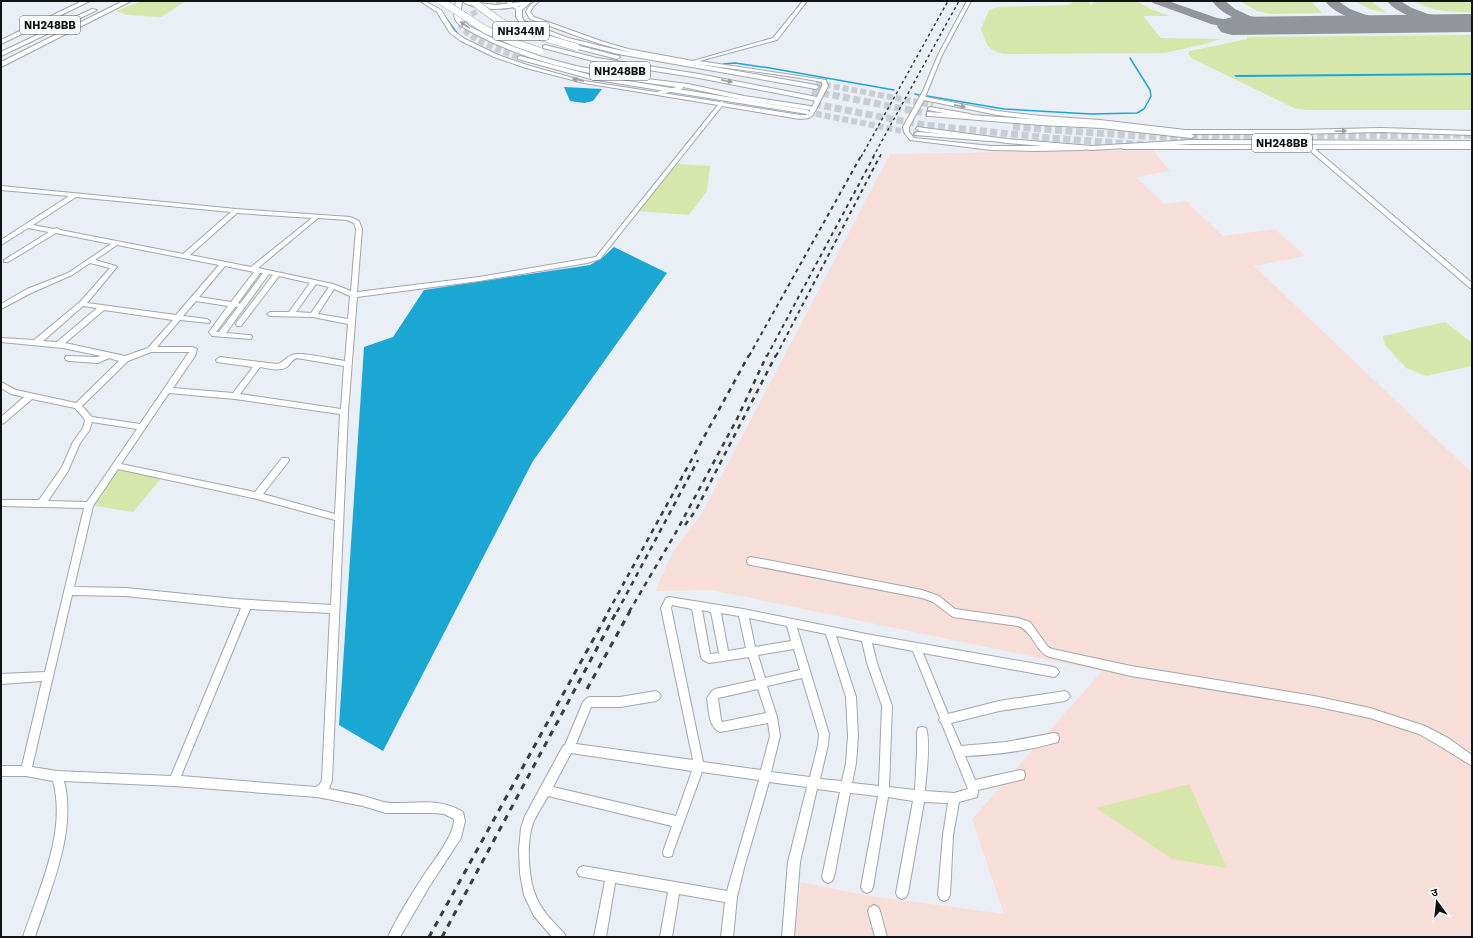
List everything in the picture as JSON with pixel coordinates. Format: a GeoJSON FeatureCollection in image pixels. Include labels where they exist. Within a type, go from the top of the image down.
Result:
{"type":"FeatureCollection","features":[{"type":"Feature","properties":{"kind":"highway"},"geometry":{"type":"LineString","coordinates":[[1,61],[120,1]]}},
{"type":"Feature","properties":{"kind":"highway"},"geometry":{"type":"LineString","coordinates":[[1,66],[128,1]]}},
{"type":"Feature","properties":{"kind":"highway","name":"NH248BB"},"geometry":{"type":"LineString","coordinates":[[441,1],[486,30],[542,49],[597,60],[699,76],[812,106]]}},
{"type":"Feature","properties":{"kind":"highway"},"geometry":{"type":"LineString","coordinates":[[454,1],[468,10]]}},
{"type":"Feature","properties":{"kind":"highway"},"geometry":{"type":"LineString","coordinates":[[459,1],[457,16],[458,20],[467,27],[516,50],[575,68],[631,79],[688,86],[744,98],[812,106]]}},
{"type":"Feature","properties":{"kind":"highway"},"geometry":{"type":"LineString","coordinates":[[465,1],[479,2],[490,7],[516,7],[528,1]]}},
{"type":"Feature","properties":{"kind":"highway"},"geometry":{"type":"LineString","coordinates":[[491,1],[497,1]]}},
{"type":"Feature","properties":{"kind":"highway"},"geometry":{"type":"LineString","coordinates":[[1,37],[81,2]]}},
{"type":"Feature","properties":{"kind":"highway","name":"NH248BB"},"geometry":{"type":"LineString","coordinates":[[1,42],[81,2]]}},
{"type":"Feature","properties":{"kind":"highway","name":"NH344M"},"geometry":{"type":"LineString","coordinates":[[479,2],[501,22],[517,30],[576,47],[686,70],[699,76]]}},
{"type":"Feature","properties":{"kind":"highway","name":"NH248BB"},"geometry":{"type":"LineString","coordinates":[[1,49],[94,3]]}},
{"type":"Feature","properties":{"kind":"highway"},"geometry":{"type":"LineString","coordinates":[[1,54],[103,5]]}},
{"type":"Feature","properties":{"kind":"highway","name":"NH248BB"},"geometry":{"type":"LineString","coordinates":[[489,22],[562,58],[618,71],[753,90]]}},
{"type":"Feature","properties":{"kind":"highway"},"geometry":{"type":"LineString","coordinates":[[658,93],[702,84]]}},
{"type":"Feature","properties":{"kind":"highway"},"geometry":{"type":"LineString","coordinates":[[744,98],[753,90],[815,87]]}},
{"type":"Feature","properties":{"kind":"highway","name":"NH248BB"},"geometry":{"type":"LineString","coordinates":[[931,109],[970,116],[1040,123],[1102,126],[1159,134],[1214,137],[1472,138]]}},
{"type":"Feature","properties":{"kind":"highway"},"geometry":{"type":"LineString","coordinates":[[918,132],[1092,148]]}},
{"type":"Feature","properties":{"kind":"highway","name":"NH248BB"},"geometry":{"type":"LineString","coordinates":[[1092,148],[1191,142],[1307,145],[1472,143]]}},
{"type":"Feature","properties":{"kind":"main road"},"geometry":{"type":"LineString","coordinates":[[516,7],[522,22],[566,39],[618,52],[703,65],[815,87]]}},
{"type":"Feature","properties":{"kind":"main road"},"geometry":{"type":"LineString","coordinates":[[520,58],[573,74],[674,89],[812,106]]}},
{"type":"Feature","properties":{"kind":"street"},"geometry":{"type":"LineString","coordinates":[[422,1],[439,11],[452,32],[463,40],[496,56],[528,67],[570,78],[800,117],[807,117],[810,114],[826,86],[824,81],[819,80],[703,65],[620,48],[539,22],[532,18],[528,12],[531,6],[537,1]]}},
{"type":"Feature","properties":{"kind":"street"},"geometry":{"type":"LineString","coordinates":[[507,1],[516,7]]}},
{"type":"Feature","properties":{"kind":"street"},"geometry":{"type":"LineString","coordinates":[[693,62],[775,39],[805,1]]}},
{"type":"Feature","properties":{"kind":"street"},"geometry":{"type":"LineString","coordinates":[[969,1],[940,55],[922,98],[906,127],[907,134],[912,139],[991,148],[1092,148]]}},
{"type":"Feature","properties":{"kind":"street"},"geometry":{"type":"LineString","coordinates":[[922,98],[997,113],[1100,122],[1175,131],[1297,132],[1381,130],[1472,133]]}},
{"type":"Feature","properties":{"kind":"street"},"geometry":{"type":"LineString","coordinates":[[28,226],[56,230],[268,272],[333,286],[353,295],[479,279],[587,261],[598,258],[722,103]]}},
{"type":"Feature","properties":{"kind":"street"},"geometry":{"type":"LineString","coordinates":[[1307,145],[1472,147]]}},
{"type":"Feature","properties":{"kind":"street"},"geometry":{"type":"LineString","coordinates":[[1307,145],[1472,286]]}},
{"type":"Feature","properties":{"kind":"street"},"geometry":{"type":"LineString","coordinates":[[1,188],[236,211],[348,218],[357,222],[360,230],[353,295],[344,412],[326,780],[324,788],[317,792]]}},
{"type":"Feature","properties":{"kind":"street"},"geometry":{"type":"LineString","coordinates":[[1,243],[75,195]]}},
{"type":"Feature","properties":{"kind":"street"},"geometry":{"type":"LineString","coordinates":[[185,256],[236,211]]}},
{"type":"Feature","properties":{"kind":"street"},"geometry":{"type":"LineString","coordinates":[[249,337],[221,335],[214,334],[212,332],[256,270],[316,217]]}},
{"type":"Feature","properties":{"kind":"street"},"geometry":{"type":"LineString","coordinates":[[6,262],[56,230]]}},
{"type":"Feature","properties":{"kind":"street"},"geometry":{"type":"LineString","coordinates":[[1,307],[28,291],[70,274],[116,243]]}},
{"type":"Feature","properties":{"kind":"street"},"geometry":{"type":"LineString","coordinates":[[37,342],[82,304],[114,267],[90,261]]}},
{"type":"Feature","properties":{"kind":"street"},"geometry":{"type":"LineString","coordinates":[[151,350],[224,263]]}},
{"type":"Feature","properties":{"kind":"street"},"geometry":{"type":"LineString","coordinates":[[221,335],[268,272]]}},
{"type":"Feature","properties":{"kind":"street"},"geometry":{"type":"LineString","coordinates":[[239,324],[251,306],[277,274]]}},
{"type":"Feature","properties":{"kind":"street"},"geometry":{"type":"LineString","coordinates":[[290,315],[314,282]]}},
{"type":"Feature","properties":{"kind":"street"},"geometry":{"type":"LineString","coordinates":[[313,316],[333,286]]}},
{"type":"Feature","properties":{"kind":"street"},"geometry":{"type":"LineString","coordinates":[[195,299],[251,306]]}},
{"type":"Feature","properties":{"kind":"street"},"geometry":{"type":"LineString","coordinates":[[82,304],[102,308],[207,321]]}},
{"type":"Feature","properties":{"kind":"street"},"geometry":{"type":"LineString","coordinates":[[58,345],[102,308]]}},
{"type":"Feature","properties":{"kind":"street"},"geometry":{"type":"LineString","coordinates":[[270,314],[313,316],[352,322]]}},
{"type":"Feature","properties":{"kind":"street"},"geometry":{"type":"LineString","coordinates":[[1,340],[58,345],[84,349],[107,356],[125,359]]}},
{"type":"Feature","properties":{"kind":"street"},"geometry":{"type":"LineString","coordinates":[[26,771],[89,505],[192,354],[193,349],[151,350],[125,359],[77,406]]}},
{"type":"Feature","properties":{"kind":"street"},"geometry":{"type":"LineString","coordinates":[[68,358],[98,360],[107,356]]}},
{"type":"Feature","properties":{"kind":"street"},"geometry":{"type":"LineString","coordinates":[[220,360],[258,365],[281,366],[290,358],[297,356],[348,364]]}},
{"type":"Feature","properties":{"kind":"street"},"geometry":{"type":"LineString","coordinates":[[235,396],[258,365]]}},
{"type":"Feature","properties":{"kind":"street"},"geometry":{"type":"LineString","coordinates":[[1,385],[14,392],[77,406],[88,419],[142,427]]}},
{"type":"Feature","properties":{"kind":"street"},"geometry":{"type":"LineString","coordinates":[[167,390],[235,396],[344,412]]}},
{"type":"Feature","properties":{"kind":"street"},"geometry":{"type":"LineString","coordinates":[[1,421],[30,396]]}},
{"type":"Feature","properties":{"kind":"street"},"geometry":{"type":"LineString","coordinates":[[41,504],[65,469],[77,442],[86,429],[88,419]]}},
{"type":"Feature","properties":{"kind":"street"},"geometry":{"type":"LineString","coordinates":[[257,496],[285,460]]}},
{"type":"Feature","properties":{"kind":"street"},"geometry":{"type":"LineString","coordinates":[[116,466],[257,496],[339,518]]}},
{"type":"Feature","properties":{"kind":"street"},"geometry":{"type":"LineString","coordinates":[[1,503],[89,505]]}},
{"type":"Feature","properties":{"kind":"street"},"geometry":{"type":"LineString","coordinates":[[751,561],[922,594],[936,599],[953,613],[1018,622],[1027,626],[1031,630],[1045,650],[1068,658],[1130,671],[1314,701],[1370,713],[1421,730],[1444,742],[1472,761]]}},
{"type":"Feature","properties":{"kind":"street"},"geometry":{"type":"LineString","coordinates":[[69,591],[107,590],[152,593],[247,604],[334,609]]}},
{"type":"Feature","properties":{"kind":"street"},"geometry":{"type":"LineString","coordinates":[[668,852],[699,768],[666,606],[672,600],[743,613],[791,624],[1054,672]]}},
{"type":"Feature","properties":{"kind":"street"},"geometry":{"type":"LineString","coordinates":[[174,781],[247,604]]}},
{"type":"Feature","properties":{"kind":"street"},"geometry":{"type":"LineString","coordinates":[[696,605],[707,658],[709,659],[797,644]]}},
{"type":"Feature","properties":{"kind":"street"},"geometry":{"type":"LineString","coordinates":[[715,608],[724,657]]}},
{"type":"Feature","properties":{"kind":"street"},"geometry":{"type":"LineString","coordinates":[[727,937],[732,897],[738,868],[765,776],[774,736],[772,717],[752,652],[743,613]]}},
{"type":"Feature","properties":{"kind":"street"},"geometry":{"type":"LineString","coordinates":[[788,937],[794,862],[812,783],[823,745],[824,734],[791,624]]}},
{"type":"Feature","properties":{"kind":"street"},"geometry":{"type":"LineString","coordinates":[[828,877],[851,763],[853,736],[851,697],[829,630]]}},
{"type":"Feature","properties":{"kind":"street"},"geometry":{"type":"LineString","coordinates":[[866,638],[872,663],[887,706],[884,792],[867,887]]}},
{"type":"Feature","properties":{"kind":"street"},"geometry":{"type":"LineString","coordinates":[[569,749],[699,768],[919,796],[954,798],[973,794],[974,791],[944,720],[916,647]]}},
{"type":"Feature","properties":{"kind":"street"},"geometry":{"type":"LineString","coordinates":[[772,717],[720,727],[716,722],[712,698],[713,695],[806,673]]}},
{"type":"Feature","properties":{"kind":"street"},"geometry":{"type":"LineString","coordinates":[[1,679],[49,676]]}},
{"type":"Feature","properties":{"kind":"street"},"geometry":{"type":"LineString","coordinates":[[560,937],[533,903],[528,889],[524,849],[526,827],[545,790],[569,749],[586,705],[589,702],[620,702],[656,696]]}},
{"type":"Feature","properties":{"kind":"street"},"geometry":{"type":"LineString","coordinates":[[944,720],[999,706],[1065,696]]}},
{"type":"Feature","properties":{"kind":"street"},"geometry":{"type":"LineString","coordinates":[[902,893],[919,796],[923,749],[922,732]]}},
{"type":"Feature","properties":{"kind":"street"},"geometry":{"type":"LineString","coordinates":[[957,751],[987,750],[1032,744],[1054,738]]}},
{"type":"Feature","properties":{"kind":"street"},"geometry":{"type":"LineString","coordinates":[[1,771],[26,771],[57,776],[174,781],[317,792],[385,807],[420,806],[446,810],[459,816],[460,821],[457,834],[425,883],[394,937]]}},
{"type":"Feature","properties":{"kind":"street"},"geometry":{"type":"LineString","coordinates":[[972,786],[1020,775]]}},
{"type":"Feature","properties":{"kind":"street"},"geometry":{"type":"LineString","coordinates":[[29,937],[60,841],[63,818],[63,796],[57,776]]}},
{"type":"Feature","properties":{"kind":"street"},"geometry":{"type":"LineString","coordinates":[[545,790],[678,822]]}},
{"type":"Feature","properties":{"kind":"street"},"geometry":{"type":"LineString","coordinates":[[944,895],[948,835],[954,798]]}},
{"type":"Feature","properties":{"kind":"street"},"geometry":{"type":"LineString","coordinates":[[583,872],[732,897]]}},
{"type":"Feature","properties":{"kind":"street"},"geometry":{"type":"LineString","coordinates":[[600,937],[611,877]]}},
{"type":"Feature","properties":{"kind":"street"},"geometry":{"type":"LineString","coordinates":[[666,937],[674,888]]}},
{"type":"Feature","properties":{"kind":"street"},"geometry":{"type":"LineString","coordinates":[[874,911],[881,937]]}},
{"type":"Feature","properties":{"kind":"shaded area"},"geometry":{"type":"Polygon","coordinates":[[[1153,150],[1170,171],[1136,177],[1164,204],[1186,201],[1223,236],[1275,229],[1305,256],[1254,266],[1472,473],[1472,937],[795,937],[801,882],[864,895],[1004,914],[972,819],[1102,671],[712,590],[655,591],[674,550],[701,515],[890,154],[1153,150]]]}},
{"type":"Feature","properties":{"kind":"green space"},"geometry":{"type":"Polygon","coordinates":[[[142,1],[186,1],[161,17],[127,15],[116,11],[142,1]]]}},
{"type":"Feature","properties":{"kind":"green space"},"geometry":{"type":"Polygon","coordinates":[[[1076,1],[1088,1],[1091,5],[1097,1],[1136,1],[1153,10],[1170,16],[1143,16],[1161,38],[1221,39],[1165,53],[1004,54],[994,51],[988,46],[981,29],[989,10],[998,7],[1067,5],[1076,1]]]}},
{"type":"Feature","properties":{"kind":"green space"},"geometry":{"type":"Polygon","coordinates":[[[1240,1],[1311,1],[1322,13],[1271,14],[1257,11],[1240,1]]]}},
{"type":"Feature","properties":{"kind":"green space"},"geometry":{"type":"Polygon","coordinates":[[[1354,1],[1371,1],[1387,13],[1370,9],[1354,1]]]}},
{"type":"Feature","properties":{"kind":"green space"},"geometry":{"type":"Polygon","coordinates":[[[1414,1],[1472,1],[1472,12],[1435,9],[1421,5],[1414,1]]]}},
{"type":"Feature","properties":{"kind":"green space"},"geometry":{"type":"Polygon","coordinates":[[[1472,35],[1472,110],[1307,110],[1294,108],[1193,59],[1188,54],[1190,51],[1247,39],[1247,37],[1472,35]]]}},
{"type":"Feature","properties":{"kind":"green space"},"geometry":{"type":"Polygon","coordinates":[[[676,164],[710,166],[707,191],[689,215],[637,211],[676,164]]]}},
{"type":"Feature","properties":{"kind":"green space"},"geometry":{"type":"Polygon","coordinates":[[[1445,322],[1472,343],[1472,366],[1426,376],[1406,368],[1385,345],[1383,336],[1445,322]]]}},
{"type":"Feature","properties":{"kind":"green space"},"geometry":{"type":"Polygon","coordinates":[[[116,466],[163,476],[133,512],[89,505],[116,466]]]}},
{"type":"Feature","properties":{"kind":"green space"},"geometry":{"type":"Polygon","coordinates":[[[1189,784],[1227,868],[1172,859],[1096,808],[1189,784]]]}},
{"type":"Feature","properties":{"kind":"water"},"geometry":{"type":"Polygon","coordinates":[[[1472,73],[1472,75],[1236,77],[1234,75],[1472,73]]]}},
{"type":"Feature","properties":{"kind":"water"},"geometry":{"type":"Polygon","coordinates":[[[564,87],[602,89],[593,101],[584,103],[570,101],[564,87]]]}},
{"type":"Feature","properties":{"kind":"water"},"geometry":{"type":"Polygon","coordinates":[[[614,247],[667,273],[533,461],[383,751],[339,725],[364,347],[393,337],[424,290],[590,265],[602,258],[614,247]]]}},
{"type":"Feature","properties":{"kind":"waterway"},"geometry":{"type":"LineString","coordinates":[[446,18],[457,33]]}},
{"type":"Feature","properties":{"kind":"waterway"},"geometry":{"type":"LineString","coordinates":[[493,52],[499,56]]}},
{"type":"Feature","properties":{"kind":"waterway"},"geometry":{"type":"LineString","coordinates":[[927,96],[1004,109],[1091,114],[1137,113],[1144,109],[1151,96],[1150,90],[1130,58]]}},
{"type":"Feature","properties":{"kind":"waterway"},"geometry":{"type":"LineString","coordinates":[[723,64],[735,63],[770,68],[894,90]]}},
{"type":"Feature","properties":{"kind":"waterway"},"geometry":{"type":"LineString","coordinates":[[915,94],[919,95]]}},
{"type":"Feature","properties":{"kind":"taxiway"},"geometry":{"type":"LineString","coordinates":[[1157,1],[1215,21],[1243,26]]}},
{"type":"Feature","properties":{"kind":"taxiway"},"geometry":{"type":"LineString","coordinates":[[1218,1],[1231,12],[1238,15],[1254,21],[1278,26]]}},
{"type":"Feature","properties":{"kind":"taxiway"},"geometry":{"type":"LineString","coordinates":[[1331,1],[1346,11],[1362,18],[1398,24]]}},
{"type":"Feature","properties":{"kind":"taxiway"},"geometry":{"type":"LineString","coordinates":[[1393,1],[1400,6],[1424,17],[1460,23]]}},
{"type":"Feature","properties":{"kind":"runway"},"geometry":{"type":"LineString","coordinates":[[1232,26],[1472,23]]}},
{"type":"Feature","properties":{"kind":"tunnel"},"geometry":{"type":"LineString","coordinates":[[511,1],[476,12],[465,20],[461,26],[466,32],[480,41],[520,58]]}},
{"type":"Feature","properties":{"kind":"tunnel"},"geometry":{"type":"LineString","coordinates":[[816,83],[933,105]]}},
{"type":"Feature","properties":{"kind":"tunnel"},"geometry":{"type":"LineString","coordinates":[[812,91],[930,114]]}},
{"type":"Feature","properties":{"kind":"tunnel"},"geometry":{"type":"LineString","coordinates":[[814,104],[924,125],[1050,138],[1146,145]]}},
{"type":"Feature","properties":{"kind":"tunnel"},"geometry":{"type":"LineString","coordinates":[[807,112],[917,134]]}},
{"type":"Feature","properties":{"kind":"tunnel"},"geometry":{"type":"LineString","coordinates":[[1013,127],[1154,137],[1472,135]]}},
{"type":"Feature","properties":{"kind":"tunnel"},"geometry":{"type":"LineString","coordinates":[[1167,145],[1246,144]]}},
{"type":"Feature","properties":{"kind":"tunnel"},"geometry":{"type":"LineString","coordinates":[[1269,144],[1376,145]]}},
{"type":"Feature","properties":{"kind":"railway"},"geometry":{"type":"LineString","coordinates":[[861,157],[948,1]]}},
{"type":"Feature","properties":{"kind":"railway"},"geometry":{"type":"LineString","coordinates":[[873,157],[959,1]]}},
{"type":"Feature","properties":{"kind":"railway"},"geometry":{"type":"LineString","coordinates":[[749,356],[861,156]]}},
{"type":"Feature","properties":{"kind":"railway"},"geometry":{"type":"LineString","coordinates":[[767,356],[874,156]]}},
{"type":"Feature","properties":{"kind":"railway"},"geometry":{"type":"LineString","coordinates":[[776,356],[880,156]]}},
{"type":"Feature","properties":{"kind":"railway"},"geometry":{"type":"LineString","coordinates":[[608,612],[749,355]]}},
{"type":"Feature","properties":{"kind":"railway"},"geometry":{"type":"LineString","coordinates":[[629,612],[675,534],[737,419],[767,355]]}},
{"type":"Feature","properties":{"kind":"railway"},"geometry":{"type":"LineString","coordinates":[[685,525],[696,510],[776,355]]}},
{"type":"Feature","properties":{"kind":"railway"},"geometry":{"type":"LineString","coordinates":[[617,612],[698,460]]}},
{"type":"Feature","properties":{"kind":"railway"},"geometry":{"type":"LineString","coordinates":[[429,937],[609,611]]}},
{"type":"Feature","properties":{"kind":"railway"},"geometry":{"type":"LineString","coordinates":[[442,937],[617,611]]}},
{"type":"Feature","properties":{"kind":"railway"},"geometry":{"type":"LineString","coordinates":[[587,689],[630,611]]}}]}
